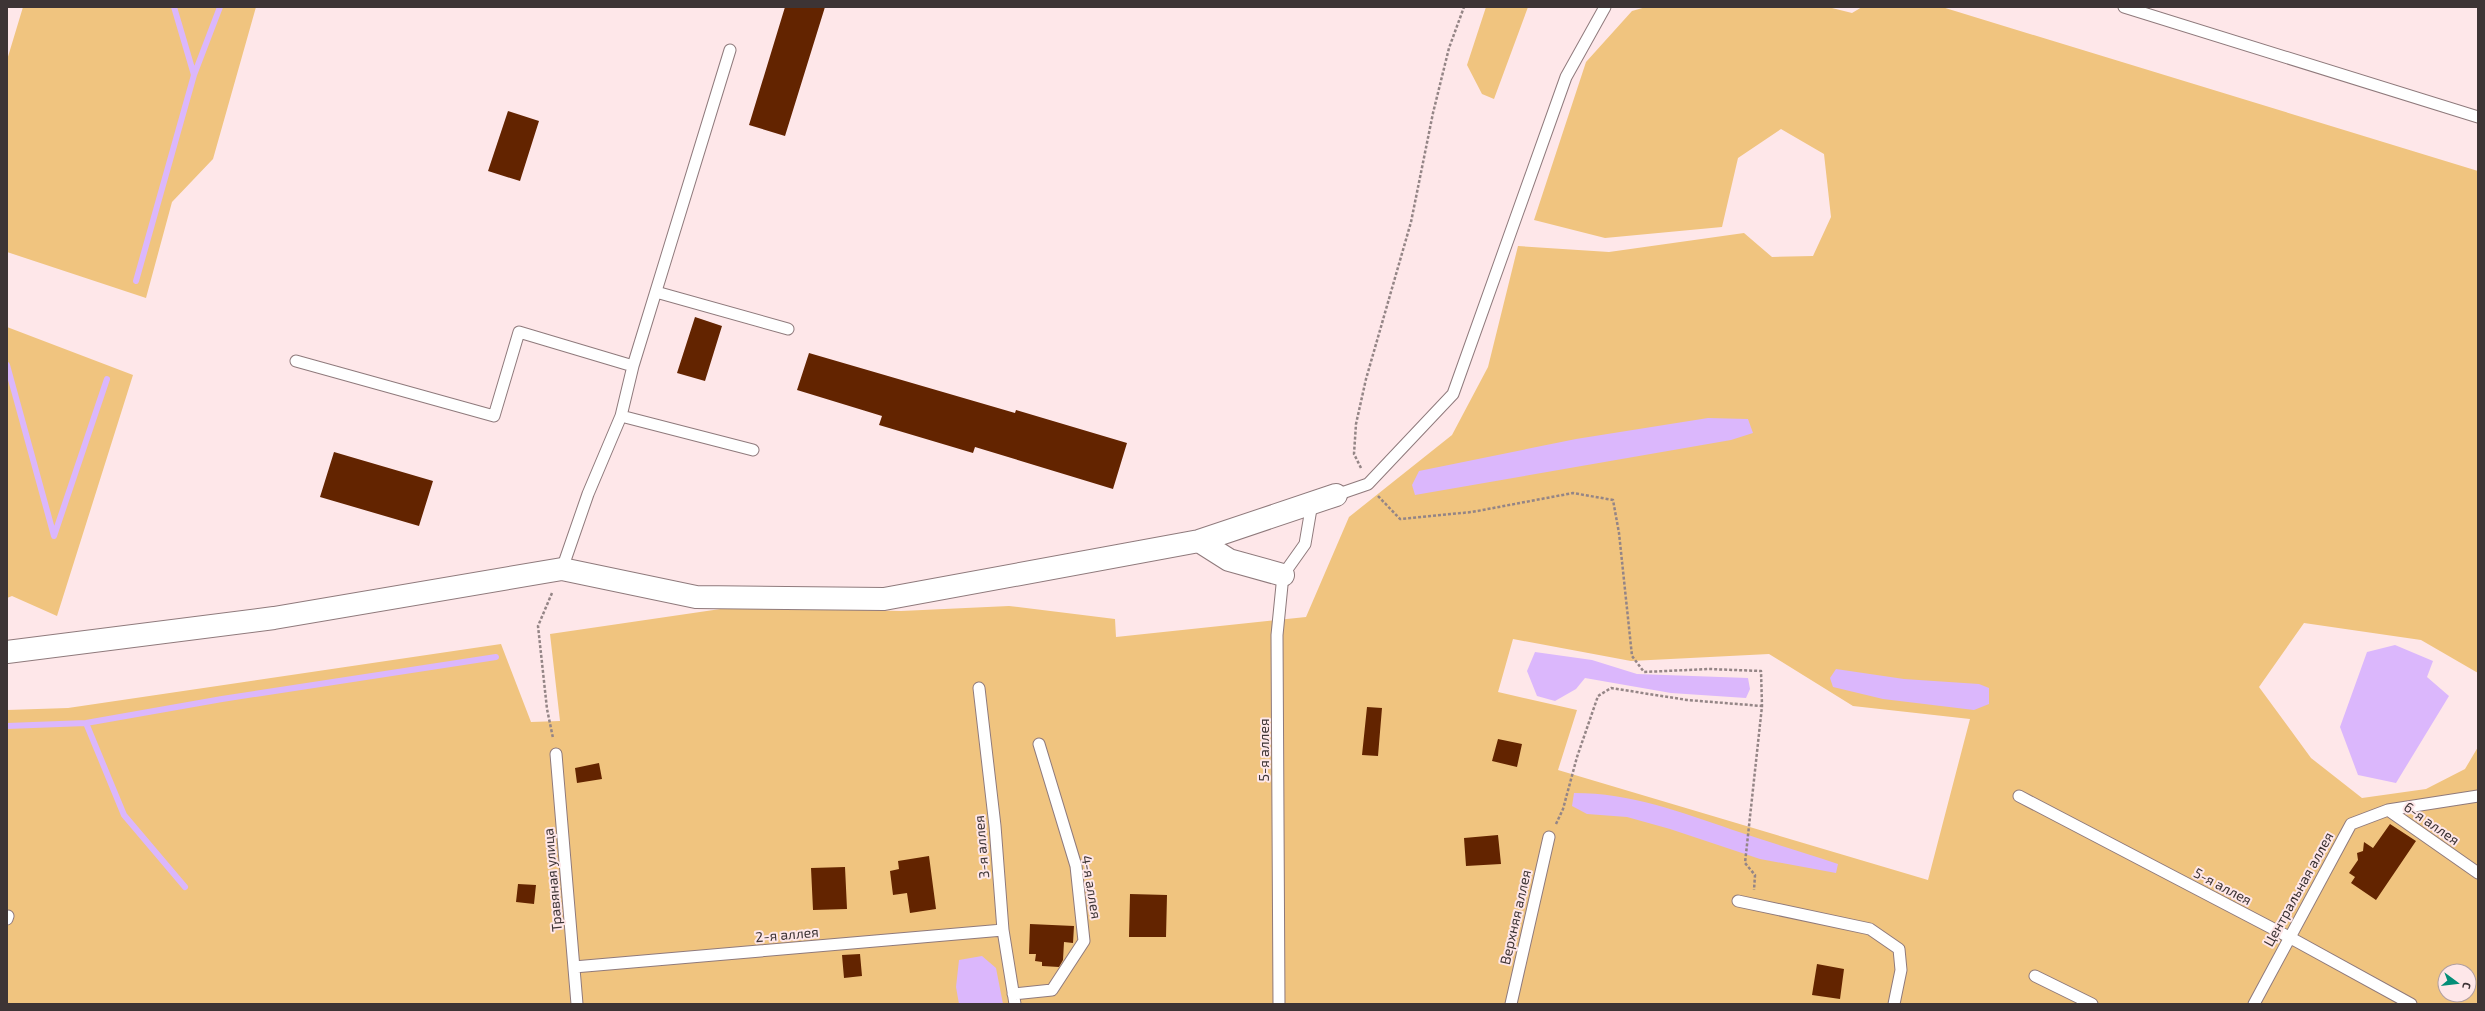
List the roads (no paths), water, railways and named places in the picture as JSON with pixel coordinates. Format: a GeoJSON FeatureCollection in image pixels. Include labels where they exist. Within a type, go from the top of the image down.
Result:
{"type":"FeatureCollection","features":[{"type":"Feature","properties":{"kind":"street"},"geometry":{"type":"LineString","coordinates":[[7,652],[274,618],[562,568],[696,597],[884,599],[1199,541],[1336,495]]}},
{"type":"Feature","properties":{"kind":"street"},"geometry":{"type":"LineString","coordinates":[[1199,541],[1229,560],[1283,575]]}},
{"type":"Feature","properties":{"kind":"lane"},"geometry":{"type":"LineString","coordinates":[[1336,495],[1368,484],[1453,394],[1566,77],[1605,7]]}},
{"type":"Feature","properties":{"kind":"lane"},"geometry":{"type":"LineString","coordinates":[[2124,7],[2478,117]]}},
{"type":"Feature","properties":{"kind":"lane"},"geometry":{"type":"LineString","coordinates":[[562,568],[588,494],[620,416],[633,366],[730,50]]}},
{"type":"Feature","properties":{"kind":"lane"},"geometry":{"type":"LineString","coordinates":[[656,292],[788,329]]}},
{"type":"Feature","properties":{"kind":"lane"},"geometry":{"type":"LineString","coordinates":[[296,361],[494,416],[519,332],[633,366]]}},
{"type":"Feature","properties":{"kind":"lane"},"geometry":{"type":"LineString","coordinates":[[620,416],[753,450]]}},
{"type":"Feature","properties":{"kind":"lane","name":"5-я аллея"},"geometry":{"type":"LineString","coordinates":[[1279,1004],[1277,635],[1283,575],[1305,544],[1312,503]]}},
{"type":"Feature","properties":{"kind":"lane","name":"3-я аллея"},"geometry":{"type":"LineString","coordinates":[[979,688],[995,826],[1003,930],[1014,999]]}},
{"type":"Feature","properties":{"kind":"lane","name":"4-я аллея"},"geometry":{"type":"LineString","coordinates":[[1014,999],[1052,990],[1084,941],[1076,866],[1039,744]]}},
{"type":"Feature","properties":{"kind":"lane","name":"Травяная улица"},"geometry":{"type":"LineString","coordinates":[[556,754],[577,1004]]}},
{"type":"Feature","properties":{"kind":"lane","name":"5-я аллея"},"geometry":{"type":"LineString","coordinates":[[2019,796],[2289,937],[2411,1004]]}},
{"type":"Feature","properties":{"kind":"lane","name":"Центральная аллея"},"geometry":{"type":"LineString","coordinates":[[2254,1004],[2351,824],[2388,810],[2478,796]]}},
{"type":"Feature","properties":{"kind":"lane","name":"6-я аллея"},"geometry":{"type":"LineString","coordinates":[[2388,810],[2478,873]]}},
{"type":"Feature","properties":{"kind":"lane","name":"Верхняя аллея"},"geometry":{"type":"LineString","coordinates":[[1511,1004],[1549,837]]}},
{"type":"Feature","properties":{"kind":"lane"},"geometry":{"type":"LineString","coordinates":[[1738,901],[1870,929],[1899,949],[1901,970],[1894,1004]]}},
{"type":"Feature","properties":{"kind":"lane","name":"2-я аллея"},"geometry":{"type":"LineString","coordinates":[[574,967],[1003,930]]}},
{"type":"Feature","properties":{"kind":"lane"},"geometry":{"type":"LineString","coordinates":[[2035,976],[2092,1004]]}},
{"type":"Feature","properties":{"kind":"waterway"},"geometry":{"type":"LineString","coordinates":[[174,7],[194,75]]}},
{"type":"Feature","properties":{"kind":"waterway"},"geometry":{"type":"LineString","coordinates":[[136,281],[194,75],[220,7]]}},
{"type":"Feature","properties":{"kind":"waterway"},"geometry":{"type":"LineString","coordinates":[[7,365],[54,536],[107,379]]}},
{"type":"Feature","properties":{"kind":"waterway"},"geometry":{"type":"LineString","coordinates":[[7,726],[86,723],[222,699],[496,657]]}},
{"type":"Feature","properties":{"kind":"waterway"},"geometry":{"type":"LineString","coordinates":[[86,723],[124,815],[185,887]]}}]}
